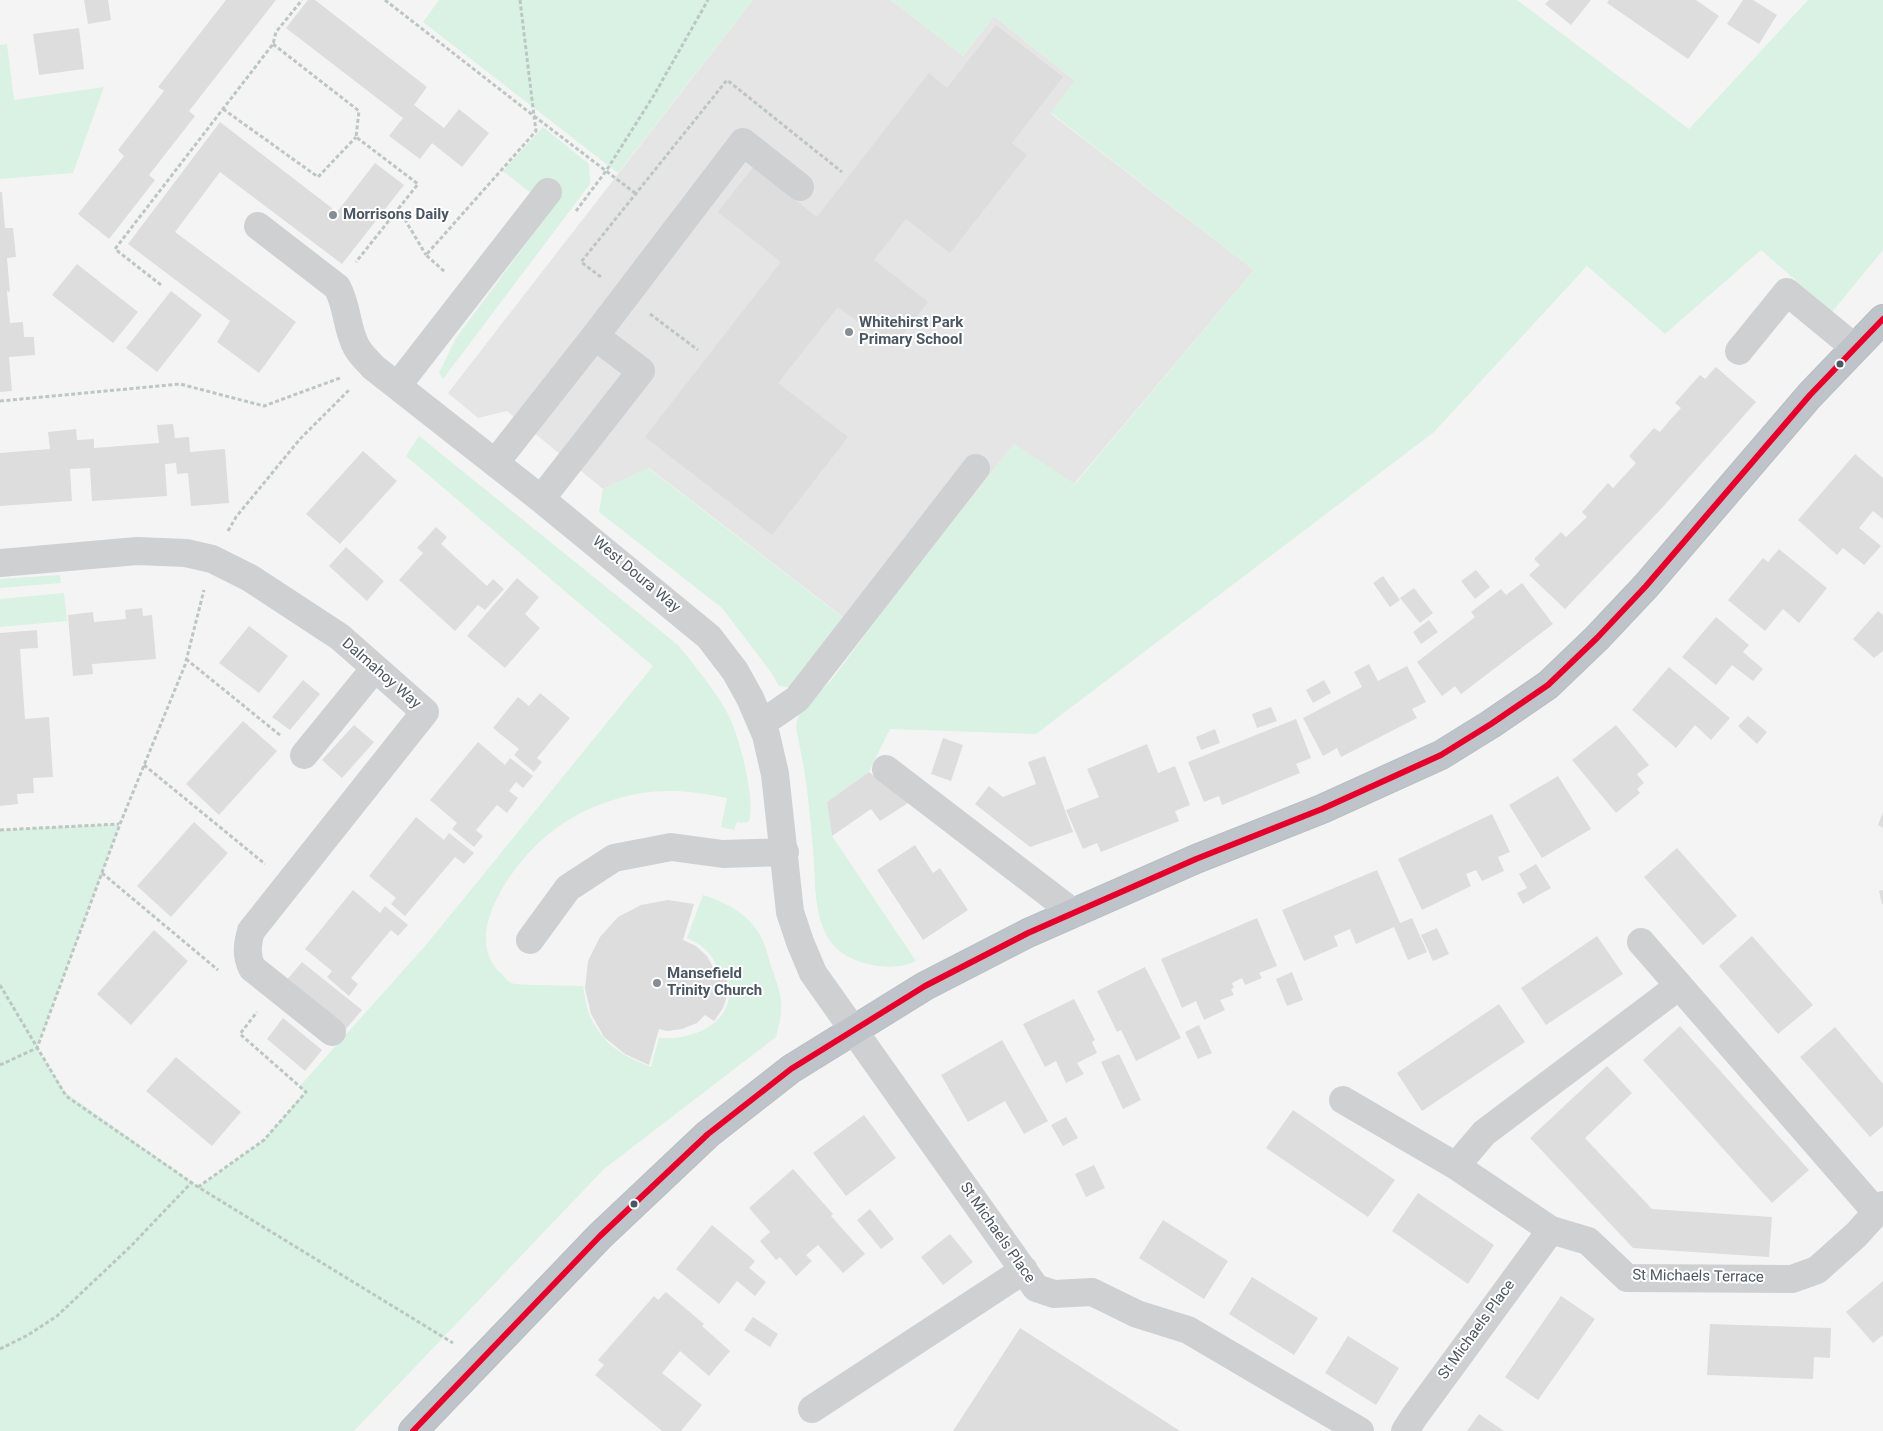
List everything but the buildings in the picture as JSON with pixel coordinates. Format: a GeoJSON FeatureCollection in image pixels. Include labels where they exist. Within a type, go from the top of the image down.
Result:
{"type":"FeatureCollection","features":[{"type":"Feature","properties":{"kind":"highway"},"geometry":{"type":"LineString","coordinates":[[413,1431],[600,1236],[708,1134],[791,1069],[925,986],[1028,933],[1196,859],[1322,809],[1442,755],[1548,685],[1598,638],[1646,586],[1810,395],[1883,319]]}},
{"type":"Feature","properties":{"kind":"street"},"geometry":{"type":"LineString","coordinates":[[495,463],[743,142],[800,187]]}},
{"type":"Feature","properties":{"kind":"street"},"geometry":{"type":"LineString","coordinates":[[398,385],[548,192]]}},
{"type":"Feature","properties":{"kind":"street","name":"West Doura Way"},"geometry":{"type":"LineString","coordinates":[[258,226],[337,287],[344,298],[351,332],[357,349],[373,367],[542,498],[710,637],[735,670],[762,724],[775,774],[785,852],[790,912],[813,973],[854,1030]]}},
{"type":"Feature","properties":{"kind":"street"},"geometry":{"type":"LineString","coordinates":[[1739,351],[1787,292],[1855,348]]}},
{"type":"Feature","properties":{"kind":"street"},"geometry":{"type":"LineString","coordinates":[[542,498],[641,371],[595,336]]}},
{"type":"Feature","properties":{"kind":"street"},"geometry":{"type":"LineString","coordinates":[[762,724],[797,699],[976,468]]}},
{"type":"Feature","properties":{"kind":"street","name":"Dalmahoy Way"},"geometry":{"type":"LineString","coordinates":[[0,563],[137,551],[186,553],[212,558],[250,578],[340,637],[425,712],[251,931],[247,957],[252,968],[332,1032]]}},
{"type":"Feature","properties":{"kind":"street"},"geometry":{"type":"LineString","coordinates":[[304,755],[375,668]]}},
{"type":"Feature","properties":{"kind":"street"},"geometry":{"type":"LineString","coordinates":[[886,769],[1074,913]]}},
{"type":"Feature","properties":{"kind":"street"},"geometry":{"type":"LineString","coordinates":[[530,940],[568,888],[614,858],[671,847],[723,854],[785,852]]}},
{"type":"Feature","properties":{"kind":"street","name":"St Michaels Terrace"},"geometry":{"type":"LineString","coordinates":[[1343,1100],[1456,1166],[1551,1230],[1588,1241],[1627,1278],[1792,1279],[1817,1270],[1856,1235],[1880,1209],[1678,986],[1641,942]]}},
{"type":"Feature","properties":{"kind":"street"},"geometry":{"type":"LineString","coordinates":[[1456,1166],[1484,1133],[1678,986]]}},
{"type":"Feature","properties":{"kind":"street","name":"St Michaels Place"},"geometry":{"type":"LineString","coordinates":[[854,1030],[1036,1288],[1054,1294],[1092,1292],[1136,1314],[1188,1330],[1360,1431]]}},
{"type":"Feature","properties":{"kind":"street","name":"St Michaels Place"},"geometry":{"type":"LineString","coordinates":[[1405,1431],[1551,1230]]}},
{"type":"Feature","properties":{"kind":"street"},"geometry":{"type":"LineString","coordinates":[[812,1409],[1024,1270]]}},
{"type":"Feature","properties":{"kind":"path"},"geometry":{"type":"LineString","coordinates":[[161,285],[115,250],[273,44],[276,32],[302,0]]}},
{"type":"Feature","properties":{"kind":"path"},"geometry":{"type":"LineString","coordinates":[[385,0],[636,194]]}},
{"type":"Feature","properties":{"kind":"path"},"geometry":{"type":"LineString","coordinates":[[426,255],[536,131],[520,0]]}},
{"type":"Feature","properties":{"kind":"path"},"geometry":{"type":"LineString","coordinates":[[223,109],[318,178],[356,137],[359,111],[273,44]]}},
{"type":"Feature","properties":{"kind":"path"},"geometry":{"type":"LineString","coordinates":[[337,287],[418,184],[356,137]]}},
{"type":"Feature","properties":{"kind":"path"},"geometry":{"type":"LineString","coordinates":[[398,208],[426,255],[470,294]]}},
{"type":"Feature","properties":{"kind":"path"},"geometry":{"type":"LineString","coordinates":[[0,401],[180,384],[264,406],[373,367]]}},
{"type":"Feature","properties":{"kind":"path"},"geometry":{"type":"LineString","coordinates":[[0,1065],[6,1064],[37,1048],[120,824],[186,658],[212,558],[236,517],[300,438],[373,367]]}},
{"type":"Feature","properties":{"kind":"path"},"geometry":{"type":"LineString","coordinates":[[186,658],[304,755]]}},
{"type":"Feature","properties":{"kind":"path"},"geometry":{"type":"LineString","coordinates":[[144,765],[288,883]]}},
{"type":"Feature","properties":{"kind":"path"},"geometry":{"type":"LineString","coordinates":[[0,830],[120,824]]}},
{"type":"Feature","properties":{"kind":"path"},"geometry":{"type":"LineString","coordinates":[[102,873],[224,974]]}},
{"type":"Feature","properties":{"kind":"path"},"geometry":{"type":"LineString","coordinates":[[0,985],[66,1096],[198,1187],[454,1342],[447,1349]]}},
{"type":"Feature","properties":{"kind":"path"},"geometry":{"type":"LineString","coordinates":[[198,1187],[264,1140],[306,1092],[240,1034],[276,988]]}},
{"type":"Feature","properties":{"kind":"path"},"geometry":{"type":"LineString","coordinates":[[0,1349],[28,1335],[57,1316],[131,1246],[192,1182]]}},
{"type":"Feature","properties":{"kind":"shaded area","name":"Whitehirst Park Primary School"},"geometry":{"type":"Polygon","coordinates":[[[753,0],[891,0],[963,56],[994,16],[1075,81],[1051,114],[1254,270],[1074,484],[1014,444],[865,634],[649,468],[603,489],[507,411],[478,418],[448,393],[753,0]]]}},
{"type":"Feature","properties":{"kind":"green space"},"geometry":{"type":"Polygon","coordinates":[[[439,0],[753,0],[618,173],[423,22],[439,0]]]}},
{"type":"Feature","properties":{"kind":"green space"},"geometry":{"type":"Polygon","coordinates":[[[891,0],[1517,0],[1689,129],[1808,0],[1883,0],[1883,250],[1832,312],[1761,250],[1665,334],[1587,266],[1434,432],[1036,734],[890,729],[869,772],[827,802],[832,836],[916,961],[907,965],[885,967],[862,963],[842,953],[835,947],[822,926],[816,901],[808,798],[797,731],[797,721],[803,709],[833,678],[1014,444],[1075,484],[1254,270],[1051,113],[1075,81],[994,16],[963,56],[891,0]]]}},
{"type":"Feature","properties":{"kind":"green space"},"geometry":{"type":"Polygon","coordinates":[[[7,44],[14,100],[104,87],[73,173],[0,179],[0,45],[7,44]]]}},
{"type":"Feature","properties":{"kind":"green space"},"geometry":{"type":"Polygon","coordinates":[[[543,127],[589,164],[590,184],[443,379],[439,373],[456,338],[559,199],[528,191],[503,171],[543,127]]]}},
{"type":"Feature","properties":{"kind":"green space"},"geometry":{"type":"Polygon","coordinates":[[[419,436],[678,645],[711,687],[728,714],[737,737],[748,783],[751,811],[749,822],[737,822],[734,830],[721,827],[727,798],[681,791],[652,792],[623,797],[600,804],[573,817],[540,842],[524,858],[497,898],[489,919],[486,940],[490,959],[511,983],[583,986],[589,1013],[601,1035],[623,1054],[651,1067],[659,1038],[677,1038],[705,1029],[720,1018],[727,1006],[729,975],[719,975],[715,962],[708,952],[699,944],[687,938],[703,895],[720,901],[744,915],[761,937],[766,947],[780,993],[781,1017],[776,1037],[604,1169],[354,1431],[0,1431],[0,830],[120,824],[37,1048],[66,1093],[199,1187],[264,1140],[305,1092],[299,1087],[426,945],[653,666],[406,456],[419,436]]]}},
{"type":"Feature","properties":{"kind":"green space"},"geometry":{"type":"Polygon","coordinates":[[[648,468],[846,620],[793,688],[779,686],[771,672],[722,608],[599,512],[603,489],[648,468]]]}},
{"type":"Feature","properties":{"kind":"green space"},"geometry":{"type":"Polygon","coordinates":[[[60,575],[61,583],[0,588],[0,579],[60,575]]]}},
{"type":"Feature","properties":{"kind":"green space"},"geometry":{"type":"Polygon","coordinates":[[[64,593],[67,621],[0,627],[0,599],[64,593]]]}},
{"type":"Feature","properties":{"kind":"transit line"},"geometry":{"type":"LineString","coordinates":[[413,1431],[600,1236],[708,1134],[791,1069],[925,986],[1028,933],[1196,859],[1322,809],[1441,755],[1548,685],[1597,638],[1646,586],[1810,395],[1883,319]]}},
{"type":"Feature","properties":{"kind":"place","name":"Morrisons Daily"},"geometry":{"type":"Point","coordinates":[333,215]}},
{"type":"Feature","properties":{"kind":"place","name":"Whitehirst Park Primary School"},"geometry":{"type":"Point","coordinates":[849,332]}},
{"type":"Feature","properties":{"kind":"place","name":"Mansefield Trinity Church"},"geometry":{"type":"Point","coordinates":[657,983]}}]}
